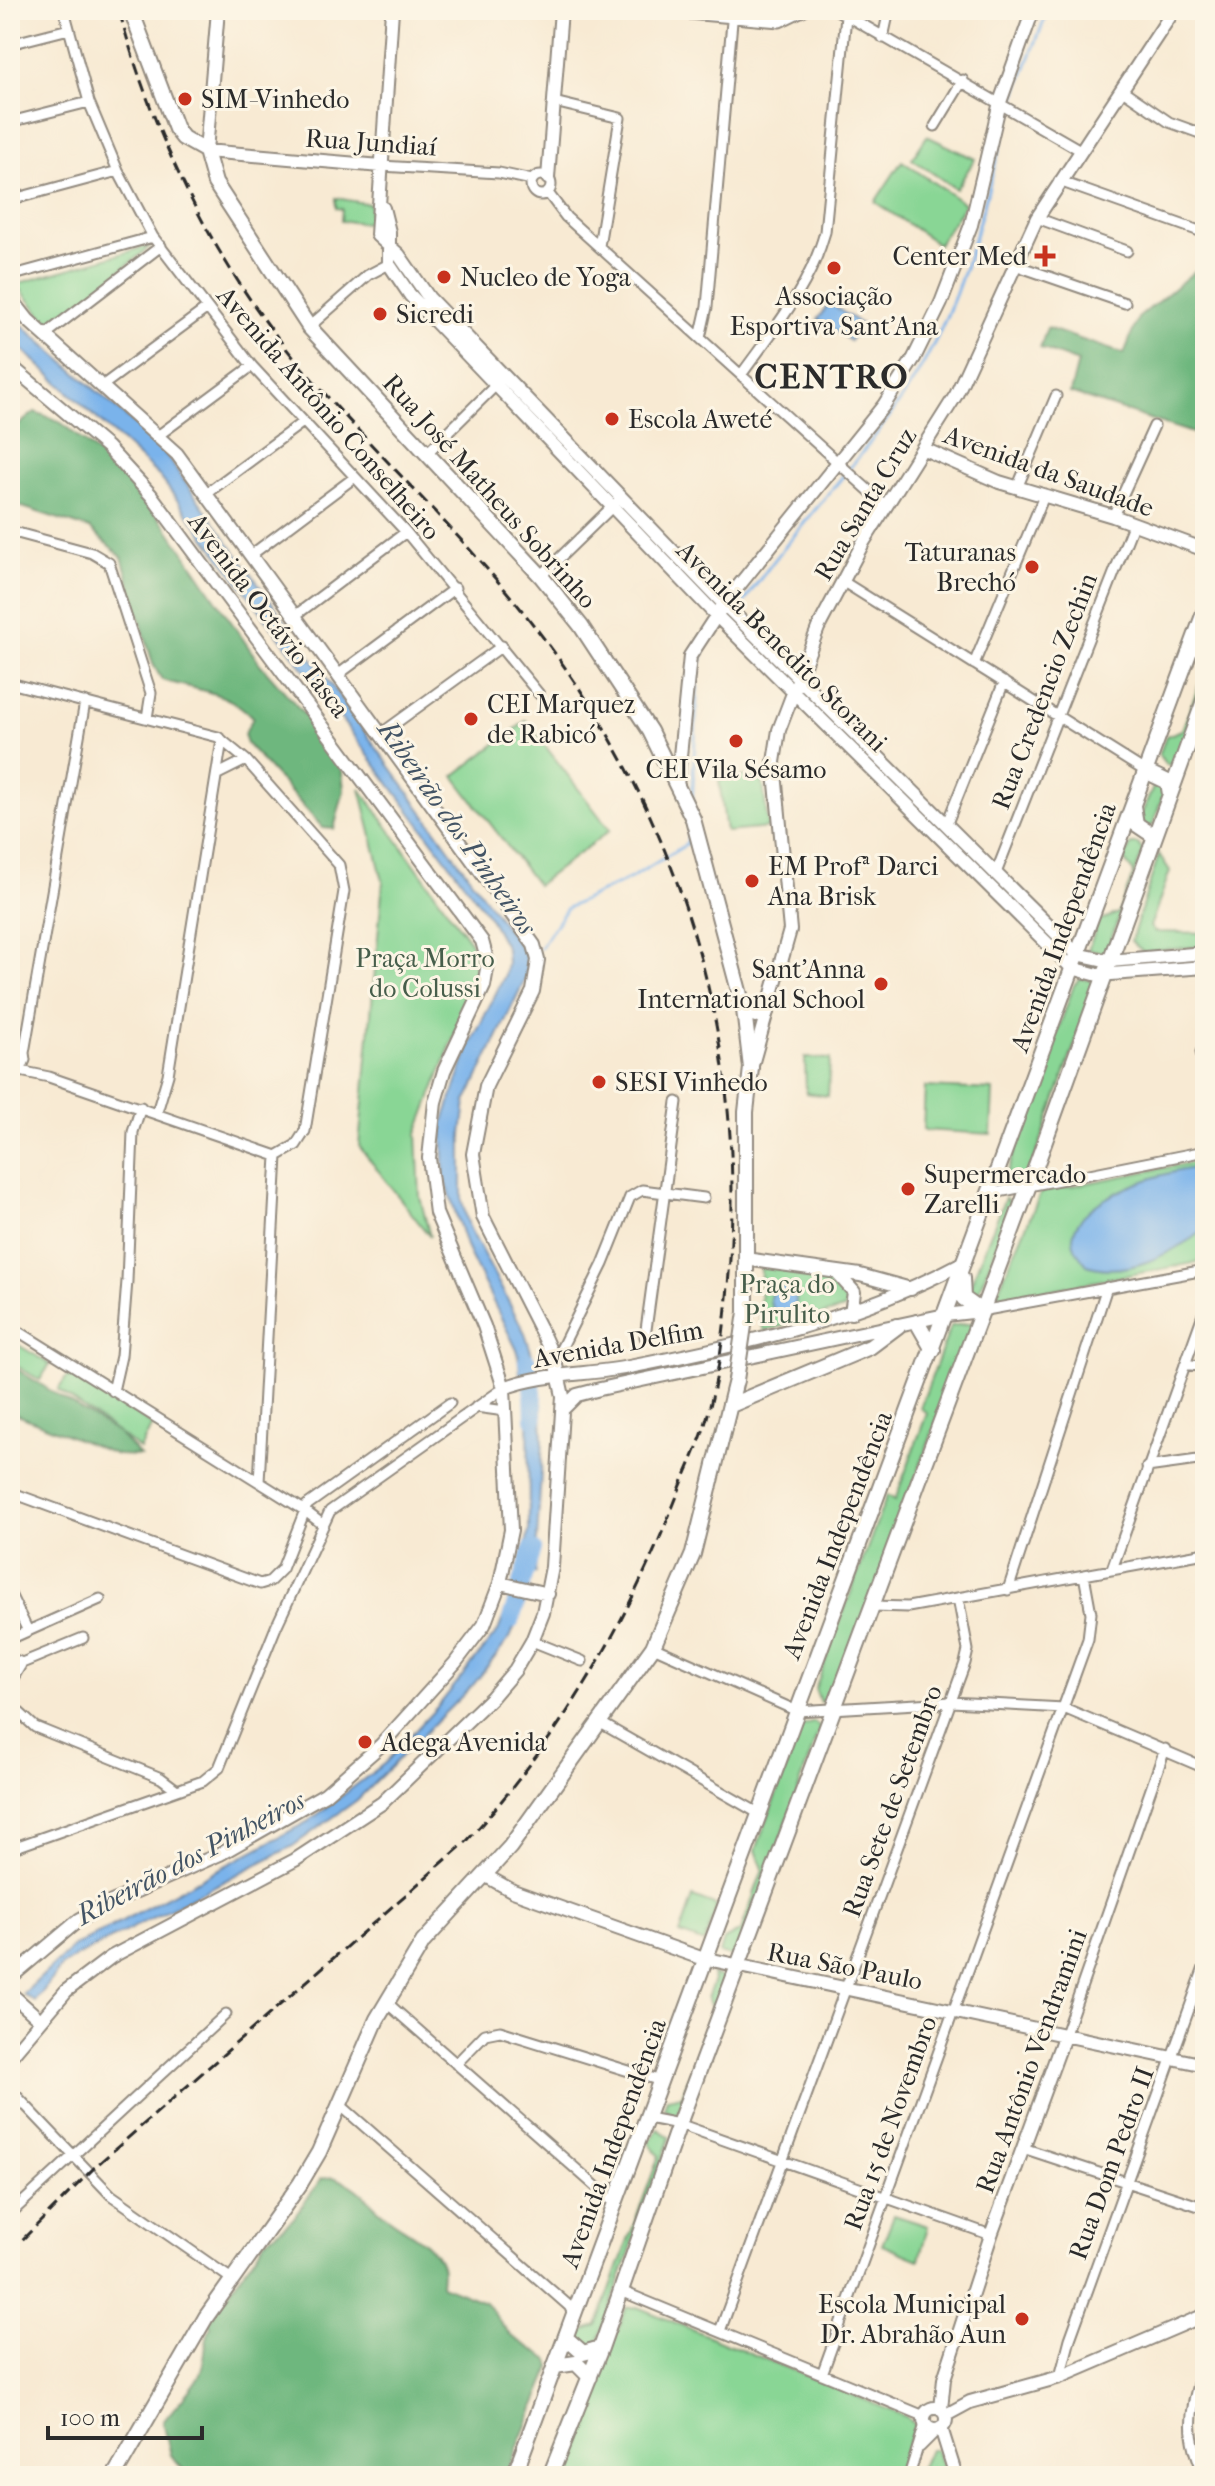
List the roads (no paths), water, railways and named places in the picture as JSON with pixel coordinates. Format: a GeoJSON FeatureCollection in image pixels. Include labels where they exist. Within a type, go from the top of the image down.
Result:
{"type":"FeatureCollection","features":[{"type":"Feature","properties":{"kind":"main road"},"geometry":{"type":"LineString","coordinates":[[131,10],[176,129],[183,138],[206,151]]}},
{"type":"Feature","properties":{"kind":"main road","name":"Rua José Matheus Sobrinho"},"geometry":{"type":"LineString","coordinates":[[114,2476],[206,2317],[300,2184],[319,2152],[338,2103],[386,2002],[423,1942],[486,1876],[653,1647],[693,1554],[731,1405],[746,1312],[746,1112],[751,1068],[744,1010],[693,819],[650,731],[581,626],[541,576],[309,327],[215,183],[206,151]]}},
{"type":"Feature","properties":{"kind":"main road","name":"Avenida Independência"},"geometry":{"type":"LineString","coordinates":[[514,2476],[617,2205],[705,1959],[1205,610]]}},
{"type":"Feature","properties":{"kind":"main road","name":"Avenida Independência"},"geometry":{"type":"LineString","coordinates":[[550,2476],[601,2348],[679,2124],[1029,1185],[1205,698]]}},
{"type":"Feature","properties":{"kind":"main road"},"geometry":{"type":"LineString","coordinates":[[1145,771],[1168,782],[1170,795]]}},
{"type":"Feature","properties":{"kind":"main road"},"geometry":{"type":"LineString","coordinates":[[1133,806],[1136,824],[1154,836]]}},
{"type":"Feature","properties":{"kind":"main road"},"geometry":{"type":"LineString","coordinates":[[744,1010],[756,1015],[767,1010]]}},
{"type":"Feature","properties":{"kind":"main road"},"geometry":{"type":"LineString","coordinates":[[964,1262],[961,1294],[981,1311]]}},
{"type":"Feature","properties":{"kind":"main road"},"geometry":{"type":"LineString","coordinates":[[917,1322],[933,1350]]}},
{"type":"Feature","properties":{"kind":"main road"},"geometry":{"type":"LineString","coordinates":[[731,1405],[870,1347],[898,1326]]}},
{"type":"Feature","properties":{"kind":"main road"},"geometry":{"type":"LineString","coordinates":[[566,2338],[583,2353],[601,2348]]}},
{"type":"Feature","properties":{"kind":"main road"},"geometry":{"type":"LineString","coordinates":[[555,2366],[576,2363],[590,2377]]}},
{"type":"Feature","properties":{"kind":"street","name":"Avenida Antônio Conselheiro"},"geometry":{"type":"LineString","coordinates":[[64,10],[89,102],[118,171],[153,237],[252,366],[406,532],[539,694]]}},
{"type":"Feature","properties":{"kind":"street"},"geometry":{"type":"LineString","coordinates":[[206,151],[218,10]]}},
{"type":"Feature","properties":{"kind":"street","name":"Avenida Benedito Storani"},"geometry":{"type":"LineString","coordinates":[[392,10],[378,236],[399,255],[429,298],[505,375],[716,615],[794,689],[990,887],[1074,961]]}},
{"type":"Feature","properties":{"kind":"street"},"geometry":{"type":"LineString","coordinates":[[548,193],[551,187],[548,178],[561,10]]}},
{"type":"Feature","properties":{"kind":"street"},"geometry":{"type":"LineString","coordinates":[[643,10],[733,14],[780,22],[805,10]]}},
{"type":"Feature","properties":{"kind":"street"},"geometry":{"type":"LineString","coordinates":[[883,38],[889,10]]}},
{"type":"Feature","properties":{"kind":"street"},"geometry":{"type":"LineString","coordinates":[[677,789],[690,656],[724,604],[884,405],[941,303],[971,225],[1000,102],[1033,10]]}},
{"type":"Feature","properties":{"kind":"street","name":"Rua Santa Cruz"},"geometry":{"type":"LineString","coordinates":[[751,1068],[790,930],[774,762],[779,730],[794,689],[842,581],[924,449],[978,350],[1037,218],[1174,10]]}},
{"type":"Feature","properties":{"kind":"street"},"geometry":{"type":"LineString","coordinates":[[741,375],[808,282],[817,262],[825,232],[841,13],[963,80],[1080,150]]}},
{"type":"Feature","properties":{"kind":"street"},"geometry":{"type":"LineString","coordinates":[[700,338],[707,307],[733,14]]}},
{"type":"Feature","properties":{"kind":"street"},"geometry":{"type":"LineString","coordinates":[[10,44],[69,29]]}},
{"type":"Feature","properties":{"kind":"street"},"geometry":{"type":"LineString","coordinates":[[935,126],[963,80]]}},
{"type":"Feature","properties":{"kind":"street"},"geometry":{"type":"LineString","coordinates":[[1121,89],[1169,122],[1205,135]]}},
{"type":"Feature","properties":{"kind":"street"},"geometry":{"type":"LineString","coordinates":[[10,122],[89,102]]}},
{"type":"Feature","properties":{"kind":"street"},"geometry":{"type":"LineString","coordinates":[[554,102],[620,118],[599,246]]}},
{"type":"Feature","properties":{"kind":"street","name":"Rua Jundiaí"},"geometry":{"type":"LineString","coordinates":[[206,151],[499,173],[532,180]]}},
{"type":"Feature","properties":{"kind":"street"},"geometry":{"type":"LineString","coordinates":[[10,200],[118,171]]}},
{"type":"Feature","properties":{"kind":"street"},"geometry":{"type":"LineString","coordinates":[[548,178],[540,176],[532,180],[531,186],[536,194],[548,193]]}},
{"type":"Feature","properties":{"kind":"street"},"geometry":{"type":"LineString","coordinates":[[1059,181],[1205,233]]}},
{"type":"Feature","properties":{"kind":"street"},"geometry":{"type":"LineString","coordinates":[[548,193],[553,204],[886,506]]}},
{"type":"Feature","properties":{"kind":"street"},"geometry":{"type":"LineString","coordinates":[[1037,218],[1127,251]]}},
{"type":"Feature","properties":{"kind":"street"},"geometry":{"type":"LineString","coordinates":[[10,276],[153,237]]}},
{"type":"Feature","properties":{"kind":"street"},"geometry":{"type":"LineString","coordinates":[[309,327],[382,261],[387,245]]}},
{"type":"Feature","properties":{"kind":"street","name":"Avenida Benedito Storani"},"geometry":{"type":"LineString","coordinates":[[387,245],[389,264],[410,295],[496,385],[947,823],[1074,961]]}},
{"type":"Feature","properties":{"kind":"street"},"geometry":{"type":"LineString","coordinates":[[45,335],[161,246]]}},
{"type":"Feature","properties":{"kind":"street"},"geometry":{"type":"LineString","coordinates":[[368,275],[389,264]]}},
{"type":"Feature","properties":{"kind":"street"},"geometry":{"type":"LineString","coordinates":[[1015,265],[1125,303]]}},
{"type":"Feature","properties":{"kind":"street"},"geometry":{"type":"LineString","coordinates":[[10,297],[45,335],[159,435],[207,493],[534,945],[538,960],[533,991],[486,1086],[473,1154],[483,1217],[555,1361]]}},
{"type":"Feature","properties":{"kind":"street"},"geometry":{"type":"LineString","coordinates":[[102,386],[206,309]]}},
{"type":"Feature","properties":{"kind":"street","name":"Avenida Octávio Tasca"},"geometry":{"type":"LineString","coordinates":[[10,365],[107,447],[151,495],[482,941],[488,963],[484,986],[452,1052],[439,1090],[430,1139],[430,1179],[436,1213],[508,1386],[505,1411],[511,1530],[500,1583],[478,1635],[354,1771],[294,1814],[231,1848],[79,1920],[10,1978]]}},
{"type":"Feature","properties":{"kind":"street"},"geometry":{"type":"LineString","coordinates":[[159,435],[252,366]]}},
{"type":"Feature","properties":{"kind":"street"},"geometry":{"type":"LineString","coordinates":[[426,454],[505,375]]}},
{"type":"Feature","properties":{"kind":"street"},"geometry":{"type":"LineString","coordinates":[[1017,488],[1056,396]]}},
{"type":"Feature","properties":{"kind":"street"},"geometry":{"type":"LineString","coordinates":[[207,493],[303,422]]}},
{"type":"Feature","properties":{"kind":"street"},"geometry":{"type":"LineString","coordinates":[[1113,516],[1154,426]]}},
{"type":"Feature","properties":{"kind":"street","name":"Avenida da Saudade"},"geometry":{"type":"LineString","coordinates":[[924,449],[1017,488],[1113,516],[1205,550]]}},
{"type":"Feature","properties":{"kind":"street"},"geometry":{"type":"LineString","coordinates":[[251,555],[355,477]]}},
{"type":"Feature","properties":{"kind":"street"},"geometry":{"type":"LineString","coordinates":[[974,664],[1044,496]]}},
{"type":"Feature","properties":{"kind":"street"},"geometry":{"type":"LineString","coordinates":[[541,576],[618,502]]}},
{"type":"Feature","properties":{"kind":"street","name":"Rua Credencio Zechin"},"geometry":{"type":"LineString","coordinates":[[996,873],[1133,525]]}},
{"type":"Feature","properties":{"kind":"street"},"geometry":{"type":"LineString","coordinates":[[10,531],[92,553],[109,563],[151,693],[147,718]]}},
{"type":"Feature","properties":{"kind":"street"},"geometry":{"type":"LineString","coordinates":[[296,615],[406,532]]}},
{"type":"Feature","properties":{"kind":"street"},"geometry":{"type":"LineString","coordinates":[[842,581],[1145,771]]}},
{"type":"Feature","properties":{"kind":"street"},"geometry":{"type":"LineString","coordinates":[[339,674],[455,588]]}},
{"type":"Feature","properties":{"kind":"street"},"geometry":{"type":"LineString","coordinates":[[382,733],[502,646]]}},
{"type":"Feature","properties":{"kind":"street"},"geometry":{"type":"LineString","coordinates":[[941,837],[1004,682]]}},
{"type":"Feature","properties":{"kind":"street"},"geometry":{"type":"LineString","coordinates":[[10,683],[222,740],[246,760],[339,865],[344,878],[305,1131],[296,1145],[277,1156]]}},
{"type":"Feature","properties":{"kind":"street"},"geometry":{"type":"LineString","coordinates":[[85,702],[25,1056],[15,1071],[49,1077],[157,1112],[277,1156]]}},
{"type":"Feature","properties":{"kind":"street"},"geometry":{"type":"LineString","coordinates":[[157,1112],[168,1075],[222,740]]}},
{"type":"Feature","properties":{"kind":"street"},"geometry":{"type":"LineString","coordinates":[[218,774],[246,760]]}},
{"type":"Feature","properties":{"kind":"street"},"geometry":{"type":"LineString","coordinates":[[990,887],[996,873]]}},
{"type":"Feature","properties":{"kind":"street"},"geometry":{"type":"LineString","coordinates":[[1107,968],[1205,953]]}},
{"type":"Feature","properties":{"kind":"street"},"geometry":{"type":"LineString","coordinates":[[1074,961],[1107,968],[1205,967]]}},
{"type":"Feature","properties":{"kind":"street"},"geometry":{"type":"LineString","coordinates":[[32,1006],[23,1031],[10,1041],[49,1077]]}},
{"type":"Feature","properties":{"kind":"street"},"geometry":{"type":"LineString","coordinates":[[1201,1052],[1205,1074]]}},
{"type":"Feature","properties":{"kind":"street"},"geometry":{"type":"LineString","coordinates":[[645,1337],[677,1102]]}},
{"type":"Feature","properties":{"kind":"street"},"geometry":{"type":"LineString","coordinates":[[113,1391],[121,1356],[127,1281],[133,1132],[141,1107]]}},
{"type":"Feature","properties":{"kind":"street"},"geometry":{"type":"LineString","coordinates":[[989,1194],[1205,1151]]}},
{"type":"Feature","properties":{"kind":"street"},"geometry":{"type":"LineString","coordinates":[[259,1482],[277,1156]]}},
{"type":"Feature","properties":{"kind":"street"},"geometry":{"type":"LineString","coordinates":[[10,2057],[35,2016],[111,1957],[295,1860],[382,1803],[492,1697],[515,1670],[532,1641],[545,1593],[563,1409],[553,1379],[555,1361],[603,1264],[630,1197],[642,1190],[704,1198]]}},
{"type":"Feature","properties":{"kind":"street"},"geometry":{"type":"LineString","coordinates":[[745,1259],[860,1275],[911,1289]]}},
{"type":"Feature","properties":{"kind":"street","name":"Avenida Delfim"},"geometry":{"type":"LineString","coordinates":[[508,1386],[605,1372],[781,1335],[851,1313],[911,1289],[964,1262]]}},
{"type":"Feature","properties":{"kind":"street"},"geometry":{"type":"LineString","coordinates":[[981,1311],[1205,1270]]}},
{"type":"Feature","properties":{"kind":"street"},"geometry":{"type":"LineString","coordinates":[[837,1273],[854,1292],[851,1313]]}},
{"type":"Feature","properties":{"kind":"street"},"geometry":{"type":"LineString","coordinates":[[1008,1590],[1107,1287]]}},
{"type":"Feature","properties":{"kind":"street"},"geometry":{"type":"LineString","coordinates":[[1112,1569],[1205,1309]]}},
{"type":"Feature","properties":{"kind":"street","name":"Avenida Delfim"},"geometry":{"type":"LineString","coordinates":[[563,1409],[586,1392],[945,1315],[981,1311]]}},
{"type":"Feature","properties":{"kind":"street"},"geometry":{"type":"LineString","coordinates":[[10,1326],[322,1524]]}},
{"type":"Feature","properties":{"kind":"street"},"geometry":{"type":"LineString","coordinates":[[1185,1364],[1205,1367]]}},
{"type":"Feature","properties":{"kind":"street"},"geometry":{"type":"LineString","coordinates":[[10,1849],[203,1781],[219,1768],[322,1524],[337,1504],[508,1386]]}},
{"type":"Feature","properties":{"kind":"street"},"geometry":{"type":"LineString","coordinates":[[10,1492],[260,1584],[270,1581],[282,1569],[304,1510],[318,1496],[450,1403]]}},
{"type":"Feature","properties":{"kind":"street"},"geometry":{"type":"LineString","coordinates":[[476,1407],[505,1411]]}},
{"type":"Feature","properties":{"kind":"street"},"geometry":{"type":"LineString","coordinates":[[1147,1467],[1205,1459]]}},
{"type":"Feature","properties":{"kind":"street"},"geometry":{"type":"LineString","coordinates":[[872,1606],[908,1607],[1205,1553]]}},
{"type":"Feature","properties":{"kind":"street","name":"Rua 15 de Novembro"},"geometry":{"type":"LineString","coordinates":[[822,2374],[1064,1708],[1091,1625],[1084,1575]]}},
{"type":"Feature","properties":{"kind":"street"},"geometry":{"type":"LineString","coordinates":[[500,1583],[545,1593]]}},
{"type":"Feature","properties":{"kind":"street"},"geometry":{"type":"LineString","coordinates":[[10,1594],[27,1629]]}},
{"type":"Feature","properties":{"kind":"street","name":"Rua Sete de Setembro"},"geometry":{"type":"LineString","coordinates":[[720,2331],[968,1650],[958,1598]]}},
{"type":"Feature","properties":{"kind":"street"},"geometry":{"type":"LineString","coordinates":[[10,1639],[100,1599]]}},
{"type":"Feature","properties":{"kind":"street"},"geometry":{"type":"LineString","coordinates":[[10,1683],[22,1663],[83,1638]]}},
{"type":"Feature","properties":{"kind":"street"},"geometry":{"type":"LineString","coordinates":[[532,1641],[582,1661]]}},
{"type":"Feature","properties":{"kind":"street"},"geometry":{"type":"LineString","coordinates":[[653,1647],[797,1711],[951,1702],[1064,1708],[1205,1768]]}},
{"type":"Feature","properties":{"kind":"street"},"geometry":{"type":"LineString","coordinates":[[10,1658],[22,1663]]}},
{"type":"Feature","properties":{"kind":"street"},"geometry":{"type":"LineString","coordinates":[[10,1704],[35,1727],[151,1773],[177,1790]]}},
{"type":"Feature","properties":{"kind":"street"},"geometry":{"type":"LineString","coordinates":[[599,1722],[760,1814]]}},
{"type":"Feature","properties":{"kind":"street","name":"Rua Antônio Vendramini"},"geometry":{"type":"LineString","coordinates":[[935,2419],[991,2235],[1165,1749]]}},
{"type":"Feature","properties":{"kind":"street"},"geometry":{"type":"LineString","coordinates":[[151,1773],[159,1796]]}},
{"type":"Feature","properties":{"kind":"street","name":"Rua São Paulo"},"geometry":{"type":"LineString","coordinates":[[486,1876],[513,1891],[705,1959],[1205,2065]]}},
{"type":"Feature","properties":{"kind":"street","name":"Rua Dom Pedro II"},"geometry":{"type":"LineString","coordinates":[[1060,2377],[1070,2339],[1205,1965]]}},
{"type":"Feature","properties":{"kind":"street"},"geometry":{"type":"LineString","coordinates":[[11,1994],[35,2016]]}},
{"type":"Feature","properties":{"kind":"street"},"geometry":{"type":"LineString","coordinates":[[386,2002],[617,2205]]}},
{"type":"Feature","properties":{"kind":"street"},"geometry":{"type":"LineString","coordinates":[[10,2214],[226,2014]]}},
{"type":"Feature","properties":{"kind":"street"},"geometry":{"type":"LineString","coordinates":[[456,2064],[485,2034],[500,2031],[661,2081]]}},
{"type":"Feature","properties":{"kind":"street"},"geometry":{"type":"LineString","coordinates":[[10,2089],[75,2153],[111,2195],[233,2280]]}},
{"type":"Feature","properties":{"kind":"street"},"geometry":{"type":"LineString","coordinates":[[338,2103],[569,2306],[574,2315]]}},
{"type":"Feature","properties":{"kind":"street"},"geometry":{"type":"LineString","coordinates":[[648,2118],[679,2124],[991,2235]]}},
{"type":"Feature","properties":{"kind":"street"},"geometry":{"type":"LineString","coordinates":[[1023,2148],[1205,2208]]}},
{"type":"Feature","properties":{"kind":"street"},"geometry":{"type":"LineString","coordinates":[[621,2291],[935,2419],[956,2476]]}},
{"type":"Feature","properties":{"kind":"street"},"geometry":{"type":"LineString","coordinates":[[909,2476],[935,2419],[970,2402],[1060,2377],[1205,2315]]}},
{"type":"Feature","properties":{"kind":"street"},"geometry":{"type":"LineString","coordinates":[[1205,2355],[1189,2427],[1194,2454],[1205,2475]]}},
{"type":"Feature","properties":{"kind":"water"},"geometry":{"type":"Polygon","coordinates":[[[829,303],[861,324],[850,341],[818,319],[829,303]]]}},
{"type":"Feature","properties":{"kind":"water"},"geometry":{"type":"Polygon","coordinates":[[[10,309],[21,324],[160,447],[525,954],[527,975],[466,1102],[462,1134],[462,1201],[469,1227],[525,1333],[537,1370],[520,1374],[518,1352],[467,1249],[444,1176],[443,1123],[470,1045],[505,975],[506,948],[490,918],[160,477],[10,338],[10,309]]]}},
{"type":"Feature","properties":{"kind":"water"},"geometry":{"type":"Polygon","coordinates":[[[1205,1167],[1205,1230],[1178,1247],[1134,1266],[1102,1268],[1087,1265],[1080,1256],[1073,1237],[1078,1223],[1091,1209],[1128,1187],[1149,1179],[1205,1167]]]}},
{"type":"Feature","properties":{"kind":"water"},"geometry":{"type":"Polygon","coordinates":[[[783,1287],[793,1290],[796,1300],[793,1310],[783,1313],[773,1310],[770,1300],[773,1290],[783,1287]]]}},
{"type":"Feature","properties":{"kind":"water"},"geometry":{"type":"Polygon","coordinates":[[[541,1395],[543,1440],[535,1573],[522,1571],[529,1529],[528,1396],[541,1395]]]}},
{"type":"Feature","properties":{"kind":"water"},"geometry":{"type":"Polygon","coordinates":[[[512,1595],[526,1600],[510,1638],[473,1685],[357,1800],[293,1846],[77,1956],[61,1967],[35,2002],[23,1994],[73,1947],[309,1821],[385,1763],[439,1705],[498,1631],[512,1595]]]}},
{"type":"Feature","properties":{"kind":"waterway"},"geometry":{"type":"LineString","coordinates":[[744,602],[885,423],[926,359],[964,271],[1012,104],[1048,10]]}},
{"type":"Feature","properties":{"kind":"waterway"},"geometry":{"type":"LineString","coordinates":[[692,805],[698,670],[704,650]]}},
{"type":"Feature","properties":{"kind":"waterway"},"geometry":{"type":"LineString","coordinates":[[540,948],[567,908],[631,878],[687,844],[689,828]]}},
{"type":"Feature","properties":{"kind":"waterway","name":"Ribeirão dos Pinheiros"},"geometry":{"type":"LineString","coordinates":[[527,1361],[534,1419]]}},
{"type":"Feature","properties":{"kind":"waterway","name":"Ribeirão dos Pinheiros"},"geometry":{"type":"LineString","coordinates":[[511,1620],[532,1549]]}},
{"type":"Feature","properties":{"kind":"railway"},"geometry":{"type":"LineString","coordinates":[[10,2252],[97,2165],[466,1842],[532,1762],[588,1679],[612,1636],[657,1544],[698,1445],[717,1371],[729,1273],[732,1188],[727,1105],[716,1022],[696,942],[670,863],[636,787],[596,714],[521,609],[311,378],[247,295],[219,251],[171,157],[151,109],[119,10]]}},
{"type":"Feature","properties":{"kind":"place","name":"SIM-Vinhedo"},"geometry":{"type":"Point","coordinates":[185,99]}},
{"type":"Feature","properties":{"kind":"place","name":"Center Med"},"geometry":{"type":"Point","coordinates":[1045,256]}},
{"type":"Feature","properties":{"kind":"place","name":"Associação Esportiva Sant'Ana"},"geometry":{"type":"Point","coordinates":[834,268]}},
{"type":"Feature","properties":{"kind":"place","name":"Nucleo de Yoga"},"geometry":{"type":"Point","coordinates":[444,277]}},
{"type":"Feature","properties":{"kind":"place","name":"Sicredi"},"geometry":{"type":"Point","coordinates":[380,314]}},
{"type":"Feature","properties":{"kind":"place","name":"Escola Aweté"},"geometry":{"type":"Point","coordinates":[612,419]}},
{"type":"Feature","properties":{"kind":"place","name":"Taturanas Brechó"},"geometry":{"type":"Point","coordinates":[1032,567]}},
{"type":"Feature","properties":{"kind":"place","name":"CEI Marquez de Rabicó"},"geometry":{"type":"Point","coordinates":[471,719]}},
{"type":"Feature","properties":{"kind":"place","name":"CEI Vila Sésamo"},"geometry":{"type":"Point","coordinates":[736,741]}},
{"type":"Feature","properties":{"kind":"place","name":"EM Profª Darci Ana Brisk"},"geometry":{"type":"Point","coordinates":[752,881]}},
{"type":"Feature","properties":{"kind":"place","name":"Sant'Anna International School"},"geometry":{"type":"Point","coordinates":[881,984]}},
{"type":"Feature","properties":{"kind":"place","name":"SESI Vinhedo"},"geometry":{"type":"Point","coordinates":[599,1082]}},
{"type":"Feature","properties":{"kind":"place","name":"Supermercado Zarelli"},"geometry":{"type":"Point","coordinates":[908,1189]}},
{"type":"Feature","properties":{"kind":"place","name":"Adega Avenida"},"geometry":{"type":"Point","coordinates":[365,1742]}},
{"type":"Feature","properties":{"kind":"place","name":"Escola Municipal Dr. Abrahão Aun"},"geometry":{"type":"Point","coordinates":[1022,2319]}},
{"type":"Feature","properties":{"kind":"district","name":"CENTRO"},"geometry":{"type":"Point","coordinates":[832,376]}},
{"type":"Feature","properties":{"kind":"park label","name":"Praça Morro do Colussi"},"geometry":{"type":"Point","coordinates":[425,973]}},
{"type":"Feature","properties":{"kind":"park label","name":"Praça do Pirulito"},"geometry":{"type":"Point","coordinates":[787,1299]}}]}
